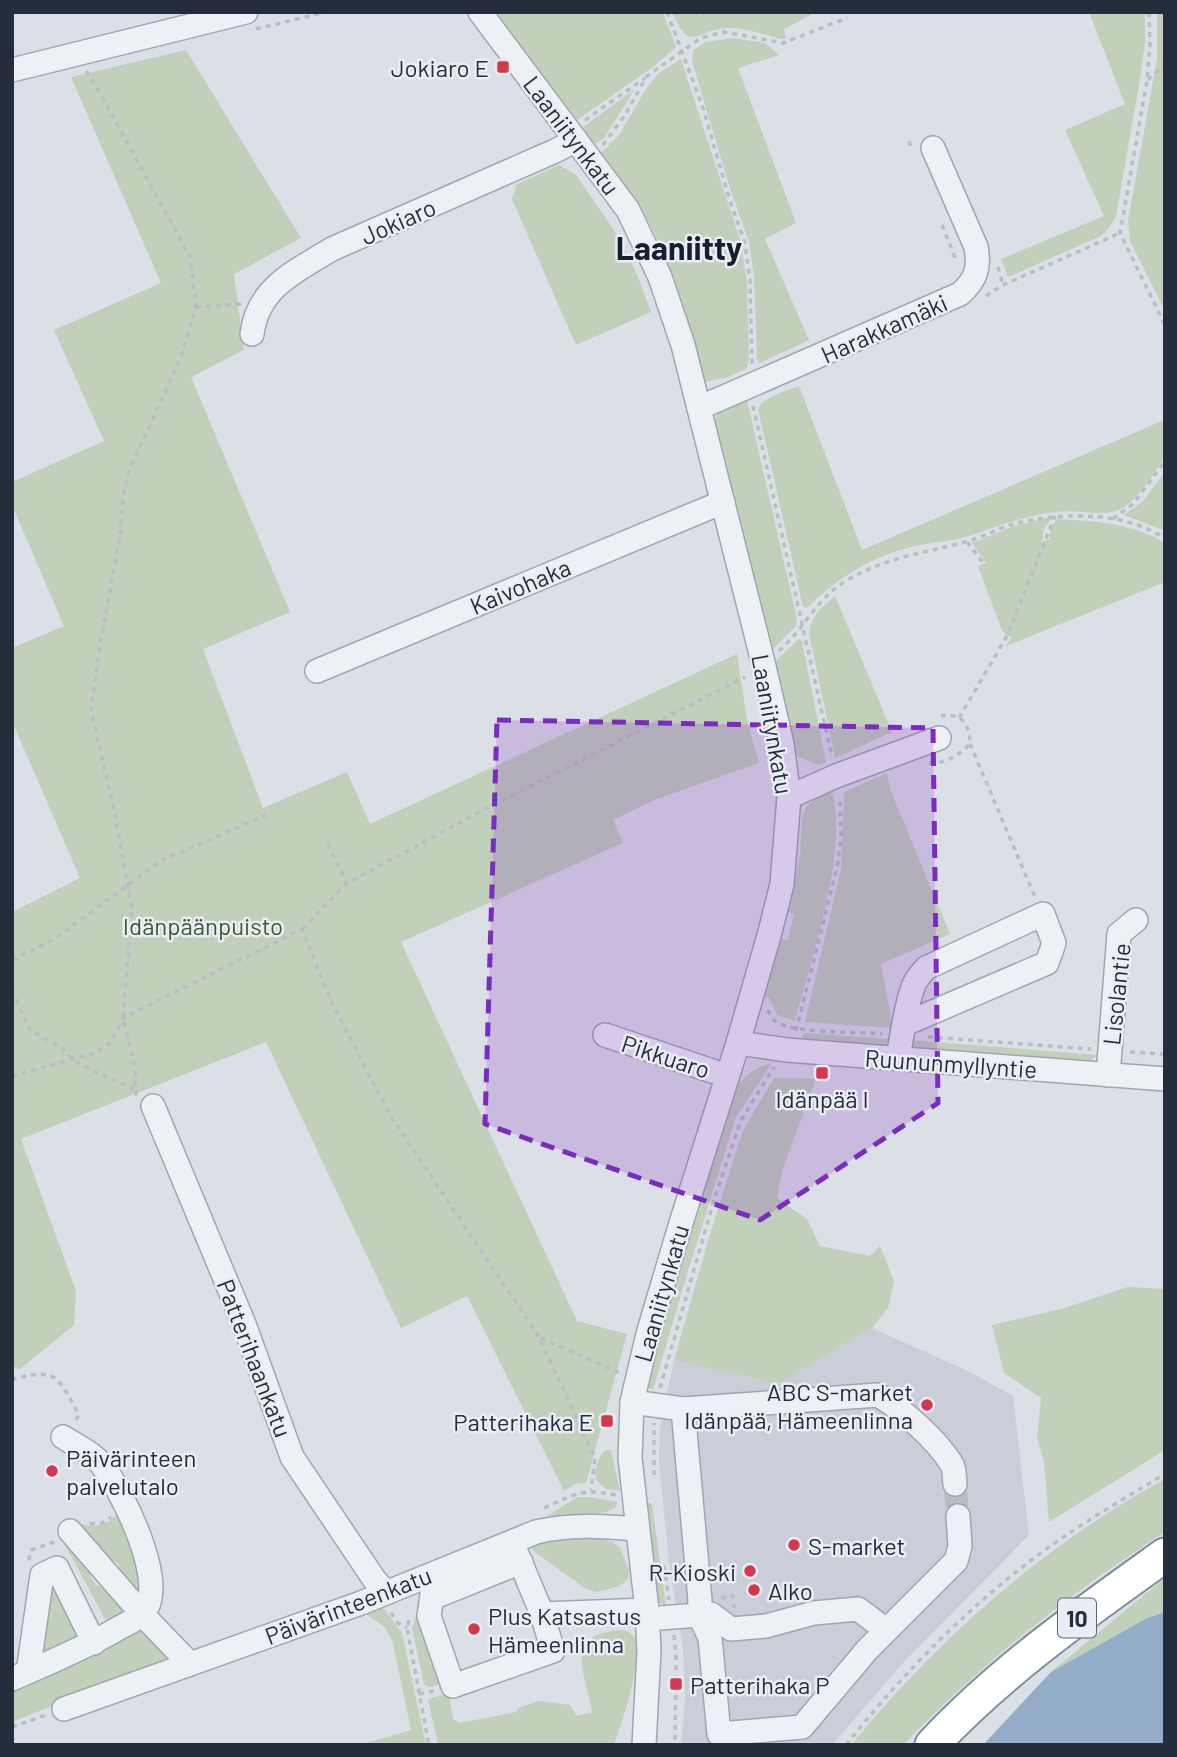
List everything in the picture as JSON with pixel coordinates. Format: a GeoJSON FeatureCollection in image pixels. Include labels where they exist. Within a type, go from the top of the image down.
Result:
{"type":"FeatureCollection","features":[{"type":"Feature","properties":{"kind":"highway","name":"10"},"geometry":{"type":"LineString","coordinates":[[932,1745],[993,1686],[1075,1620],[1165,1555]]}},
{"type":"Feature","properties":{"kind":"street"},"geometry":{"type":"LineString","coordinates":[[12,70],[246,12]]}},
{"type":"Feature","properties":{"kind":"street","name":"Laaniitynkatu"},"geometry":{"type":"LineString","coordinates":[[480,12],[628,210],[660,277],[699,408],[763,662],[782,744],[789,797],[782,884],[738,1043],[648,1334],[632,1402],[630,1458],[636,1529],[648,1614],[649,1651],[644,1745]]}},
{"type":"Feature","properties":{"kind":"street","name":"Jokiaro"},"geometry":{"type":"LineString","coordinates":[[252,334],[254,318],[272,288],[332,250],[578,142]]}},
{"type":"Feature","properties":{"kind":"street","name":"Harakkamäki"},"geometry":{"type":"LineString","coordinates":[[699,408],[960,294],[967,288],[976,275],[979,262],[976,247],[924,150]]}},
{"type":"Feature","properties":{"kind":"street","name":"Kaivohaka"},"geometry":{"type":"LineString","coordinates":[[317,671],[723,502]]}},
{"type":"Feature","properties":{"kind":"street"},"geometry":{"type":"LineString","coordinates":[[789,797],[836,776],[939,738]]}},
{"type":"Feature","properties":{"kind":"street"},"geometry":{"type":"LineString","coordinates":[[898,1059],[903,1030],[914,984],[926,968],[1043,914],[1054,943],[1047,963],[903,1030]]}},
{"type":"Feature","properties":{"kind":"street","name":"Lisolantie"},"geometry":{"type":"LineString","coordinates":[[1108,1075],[1119,934],[1136,920]]}},
{"type":"Feature","properties":{"kind":"street","name":"Pikkuaro"},"geometry":{"type":"LineString","coordinates":[[605,1035],[727,1076]]}},
{"type":"Feature","properties":{"kind":"street","name":"Ruununmyllyntie"},"geometry":{"type":"LineString","coordinates":[[738,1043],[787,1050],[1165,1079]]}},
{"type":"Feature","properties":{"kind":"street","name":"Patterihaankatu"},"geometry":{"type":"LineString","coordinates":[[153,1106],[244,1324],[292,1457],[386,1593]]}},
{"type":"Feature","properties":{"kind":"street"},"geometry":{"type":"LineString","coordinates":[[632,1402],[683,1409],[878,1395],[905,1412],[953,1465],[955,1484]]}},
{"type":"Feature","properties":{"kind":"street"},"geometry":{"type":"LineString","coordinates":[[683,1409],[699,1614],[710,1638],[719,1734],[802,1727],[867,1650],[956,1561],[960,1546],[958,1516]]}},
{"type":"Feature","properties":{"kind":"street"},"geometry":{"type":"LineString","coordinates":[[20,1676],[94,1643],[142,1614],[149,1599],[151,1586],[137,1531],[124,1501],[100,1462],[63,1437]]}},
{"type":"Feature","properties":{"kind":"street"},"geometry":{"type":"LineString","coordinates":[[79,1527],[142,1614],[190,1664]]}},
{"type":"Feature","properties":{"kind":"street","name":"Päivärinteenkatu"},"geometry":{"type":"LineString","coordinates":[[64,1709],[436,1573],[516,1552],[536,1532],[560,1527],[636,1529]]}},
{"type":"Feature","properties":{"kind":"street"},"geometry":{"type":"LineString","coordinates":[[432,1598],[516,1552],[542,1614],[553,1651],[453,1686],[429,1616],[436,1573]]}},
{"type":"Feature","properties":{"kind":"street"},"geometry":{"type":"LineString","coordinates":[[20,1676],[42,1576],[57,1567],[94,1643]]}},
{"type":"Feature","properties":{"kind":"street"},"geometry":{"type":"LineString","coordinates":[[542,1614],[711,1614],[731,1629],[766,1626],[814,1613],[858,1609],[886,1630]]}},
{"type":"Feature","properties":{"kind":"street","name":"Laaniitynkatu"},"geometry":{"type":"LineString","coordinates":[[630,1745],[647,1693]]}},
{"type":"Feature","properties":{"kind":"path"},"geometry":{"type":"LineString","coordinates":[[667,12],[704,108],[730,201],[745,243],[750,280],[753,405],[836,776],[841,809],[837,868],[798,1028],[787,1050]]}},
{"type":"Feature","properties":{"kind":"path"},"geometry":{"type":"LineString","coordinates":[[1149,12],[1147,81],[1119,233],[1165,325]]}},
{"type":"Feature","properties":{"kind":"path"},"geometry":{"type":"LineString","coordinates":[[578,142],[647,76],[701,38],[724,32],[783,43],[847,18]]}},
{"type":"Feature","properties":{"kind":"path"},"geometry":{"type":"LineString","coordinates":[[1147,81],[1165,64]]}},
{"type":"Feature","properties":{"kind":"path"},"geometry":{"type":"LineString","coordinates":[[86,71],[190,257],[196,307],[181,357],[128,474],[91,710],[132,909],[123,1018],[135,1067],[136,1100],[141,1107],[153,1106]]}},
{"type":"Feature","properties":{"kind":"path"},"geometry":{"type":"LineString","coordinates":[[578,142],[606,142],[647,76]]}},
{"type":"Feature","properties":{"kind":"path"},"geometry":{"type":"LineString","coordinates":[[909,141],[924,150]]}},
{"type":"Feature","properties":{"kind":"path"},"geometry":{"type":"LineString","coordinates":[[938,213],[959,269]]}},
{"type":"Feature","properties":{"kind":"path"},"geometry":{"type":"LineString","coordinates":[[1023,276],[1119,233]]}},
{"type":"Feature","properties":{"kind":"path"},"geometry":{"type":"LineString","coordinates":[[196,307],[244,304],[260,306]]}},
{"type":"Feature","properties":{"kind":"path"},"geometry":{"type":"LineString","coordinates":[[1113,519],[1134,503],[1165,461]]}},
{"type":"Feature","properties":{"kind":"path"},"geometry":{"type":"LineString","coordinates":[[763,662],[781,650],[820,601],[842,583],[898,557],[967,542],[1009,526],[1055,516],[1082,515],[1113,519],[1154,531],[1165,539]]}},
{"type":"Feature","properties":{"kind":"path"},"geometry":{"type":"LineString","coordinates":[[960,718],[1007,636],[1055,516]]}},
{"type":"Feature","properties":{"kind":"path"},"geometry":{"type":"LineString","coordinates":[[967,542],[984,564]]}},
{"type":"Feature","properties":{"kind":"path"},"geometry":{"type":"LineString","coordinates":[[12,1076],[95,1054],[111,1041],[123,1018],[302,929],[347,883],[495,804],[746,677]]}},
{"type":"Feature","properties":{"kind":"path"},"geometry":{"type":"LineString","coordinates":[[970,744],[1043,914]]}},
{"type":"Feature","properties":{"kind":"path"},"geometry":{"type":"LineString","coordinates":[[12,960],[53,940],[160,861],[266,815]]}},
{"type":"Feature","properties":{"kind":"path"},"geometry":{"type":"LineString","coordinates":[[328,844],[347,883]]}},
{"type":"Feature","properties":{"kind":"path"},"geometry":{"type":"LineString","coordinates":[[302,929],[332,1003],[390,1115],[539,1337],[595,1458],[591,1490]]}},
{"type":"Feature","properties":{"kind":"path"},"geometry":{"type":"LineString","coordinates":[[12,990],[30,1030],[61,1047],[74,1061],[136,1089]]}},
{"type":"Feature","properties":{"kind":"path"},"geometry":{"type":"LineString","coordinates":[[750,999],[765,1004],[770,1016],[779,1024],[798,1028],[903,1030],[1165,1054]]}},
{"type":"Feature","properties":{"kind":"path"},"geometry":{"type":"LineString","coordinates":[[539,1337],[621,1373]]}},
{"type":"Feature","properties":{"kind":"path"},"geometry":{"type":"LineString","coordinates":[[12,1377],[15,1379],[40,1372],[63,1384],[79,1415],[63,1437]]}},
{"type":"Feature","properties":{"kind":"path"},"geometry":{"type":"LineString","coordinates":[[846,1745],[926,1654],[976,1605],[1032,1560],[1165,1474]]}},
{"type":"Feature","properties":{"kind":"path"},"geometry":{"type":"LineString","coordinates":[[79,1527],[102,1523],[124,1501]]}},
{"type":"Feature","properties":{"kind":"path"},"geometry":{"type":"LineString","coordinates":[[411,1616],[407,1629],[429,1745]]}},
{"type":"Feature","properties":{"kind":"path"},"geometry":{"type":"LineString","coordinates":[[12,1727],[64,1709]]}},
{"type":"Feature","properties":{"kind":"highlighted area"},"geometry":{"type":"Polygon","coordinates":[[[497,720],[933,728],[938,1103],[760,1220],[485,1124],[497,720]]]}},
{"type":"Feature","properties":{"kind":"shaded area"},"geometry":{"type":"Polygon","coordinates":[[[872,1328],[972,1373],[1013,1396],[1029,1535],[902,1664],[832,1745],[681,1745],[685,1697],[683,1649],[669,1562],[659,1461],[660,1428],[674,1360],[778,1384],[872,1328]]]}},
{"type":"Feature","properties":{"kind":"green space"},"geometry":{"type":"Polygon","coordinates":[[[496,12],[663,12],[676,47],[653,67],[577,120],[496,12]]]}},
{"type":"Feature","properties":{"kind":"green space"},"geometry":{"type":"Polygon","coordinates":[[[672,12],[698,12],[699,16],[704,12],[816,12],[784,29],[786,39],[781,39],[734,28],[717,29],[689,37],[672,12]]]}},
{"type":"Feature","properties":{"kind":"green space"},"geometry":{"type":"Polygon","coordinates":[[[1089,12],[1145,12],[1145,42],[1140,79],[1116,216],[1101,236],[1008,277],[1001,259],[1104,216],[1065,130],[1125,104],[1089,12]]]}},
{"type":"Feature","properties":{"kind":"green space"},"geometry":{"type":"Polygon","coordinates":[[[1157,12],[1165,12],[1165,311],[1130,241],[1128,221],[1157,59],[1157,12]]]}},
{"type":"Feature","properties":{"kind":"green space"},"geometry":{"type":"Polygon","coordinates":[[[733,38],[765,43],[779,55],[738,68],[796,223],[765,239],[809,340],[760,363],[757,360],[754,277],[749,242],[692,61],[693,50],[706,42],[733,38]]]}},
{"type":"Feature","properties":{"kind":"green space","name":"Idänpäänpuisto"},"geometry":{"type":"Polygon","coordinates":[[[186,50],[301,238],[234,274],[244,350],[191,377],[290,612],[203,649],[263,808],[347,772],[370,824],[737,654],[747,720],[759,763],[654,800],[613,820],[623,843],[401,942],[577,1321],[627,1334],[586,1483],[575,1484],[564,1491],[467,1296],[401,1328],[266,1042],[21,1139],[76,1291],[74,1325],[20,1369],[12,1366],[12,912],[80,878],[12,721],[12,648],[64,626],[12,505],[12,482],[104,441],[54,330],[161,283],[71,77],[186,50]]]}},
{"type":"Feature","properties":{"kind":"green space"},"geometry":{"type":"Polygon","coordinates":[[[681,59],[740,240],[747,281],[747,368],[728,377],[705,382],[681,299],[657,238],[637,202],[601,153],[619,135],[646,89],[659,73],[681,59]]]}},
{"type":"Feature","properties":{"kind":"green space"},"geometry":{"type":"Polygon","coordinates":[[[635,89],[604,138],[593,145],[582,128],[635,89]]]}},
{"type":"Feature","properties":{"kind":"green space"},"geometry":{"type":"Polygon","coordinates":[[[559,165],[576,175],[620,239],[651,312],[576,345],[512,199],[517,184],[559,165]]]}},
{"type":"Feature","properties":{"kind":"green space"},"geometry":{"type":"Polygon","coordinates":[[[799,386],[862,550],[1162,421],[1166,449],[1146,485],[1132,501],[1119,510],[1104,513],[1064,511],[1045,514],[962,538],[896,551],[855,570],[807,608],[803,607],[758,409],[771,397],[799,386]]]}},
{"type":"Feature","properties":{"kind":"green space"},"geometry":{"type":"Polygon","coordinates":[[[747,400],[797,619],[796,626],[773,649],[714,420],[720,411],[747,400]]]}},
{"type":"Feature","properties":{"kind":"green space"},"geometry":{"type":"Polygon","coordinates":[[[1165,472],[1165,531],[1124,515],[1143,501],[1165,472]]]}},
{"type":"Feature","properties":{"kind":"green space"},"geometry":{"type":"Polygon","coordinates":[[[1052,518],[1044,528],[1042,542],[1050,539],[1050,530],[1057,519],[1113,524],[1153,536],[1165,543],[1165,582],[1006,646],[1012,636],[1007,636],[1002,630],[978,566],[986,563],[972,543],[1014,526],[1052,518]]]}},
{"type":"Feature","properties":{"kind":"green space"},"geometry":{"type":"Polygon","coordinates":[[[835,596],[892,732],[835,758],[809,633],[815,616],[835,596]]]}},
{"type":"Feature","properties":{"kind":"green space"},"geometry":{"type":"Polygon","coordinates":[[[799,639],[802,641],[826,762],[818,765],[797,756],[775,662],[799,639]]]}},
{"type":"Feature","properties":{"kind":"green space"},"geometry":{"type":"Polygon","coordinates":[[[887,773],[890,789],[950,934],[881,964],[893,1028],[805,1022],[841,868],[844,792],[887,773]]]}},
{"type":"Feature","properties":{"kind":"green space"},"geometry":{"type":"Polygon","coordinates":[[[831,789],[836,813],[832,872],[795,1021],[777,1015],[769,998],[763,996],[781,939],[788,940],[794,914],[788,912],[800,856],[802,818],[807,805],[831,789]]]}},
{"type":"Feature","properties":{"kind":"green space"},"geometry":{"type":"Polygon","coordinates":[[[805,1033],[890,1039],[890,1042],[884,1046],[800,1040],[805,1033]]]}},
{"type":"Feature","properties":{"kind":"green space"},"geometry":{"type":"Polygon","coordinates":[[[910,1040],[1098,1055],[1088,1062],[909,1047],[910,1040]]]}},
{"type":"Feature","properties":{"kind":"green space"},"geometry":{"type":"Polygon","coordinates":[[[772,1063],[736,1117],[653,1390],[648,1387],[656,1348],[733,1092],[750,1073],[772,1063]]]}},
{"type":"Feature","properties":{"kind":"green space"},"geometry":{"type":"Polygon","coordinates":[[[774,1078],[816,1079],[782,1171],[777,1198],[807,1219],[820,1246],[870,1256],[880,1246],[894,1281],[888,1308],[872,1328],[778,1384],[674,1360],[743,1130],[774,1078]]]}},
{"type":"Feature","properties":{"kind":"green space"},"geometry":{"type":"Polygon","coordinates":[[[1128,1287],[1165,1289],[1165,1450],[1049,1522],[1044,1462],[1037,1437],[1041,1398],[1004,1373],[992,1325],[1065,1308],[1128,1287]]]}},
{"type":"Feature","properties":{"kind":"green space"},"geometry":{"type":"Polygon","coordinates":[[[606,1450],[611,1450],[620,1491],[606,1489],[596,1480],[597,1464],[606,1450]]]}},
{"type":"Feature","properties":{"kind":"green space"},"geometry":{"type":"Polygon","coordinates":[[[1165,1479],[1165,1532],[1028,1631],[963,1686],[903,1745],[851,1745],[920,1668],[995,1597],[1077,1534],[1165,1479]]]}},
{"type":"Feature","properties":{"kind":"green space"},"geometry":{"type":"Polygon","coordinates":[[[578,1497],[618,1502],[616,1507],[607,1512],[542,1519],[578,1497]]]}},
{"type":"Feature","properties":{"kind":"green space"},"geometry":{"type":"Polygon","coordinates":[[[645,1501],[652,1504],[666,1606],[658,1602],[645,1501]]]}},
{"type":"Feature","properties":{"kind":"green space"},"geometry":{"type":"Polygon","coordinates":[[[121,1509],[133,1537],[142,1604],[121,1573],[118,1563],[108,1558],[77,1530],[82,1524],[104,1524],[121,1509]]]}},
{"type":"Feature","properties":{"kind":"green space"},"geometry":{"type":"Polygon","coordinates":[[[592,1536],[613,1542],[620,1548],[629,1577],[617,1587],[597,1592],[586,1589],[532,1550],[537,1541],[592,1536]]]}},
{"type":"Feature","properties":{"kind":"green space"},"geometry":{"type":"Polygon","coordinates":[[[71,1540],[93,1565],[90,1576],[96,1585],[107,1588],[134,1609],[110,1628],[65,1545],[71,1540]]]}},
{"type":"Feature","properties":{"kind":"green space"},"geometry":{"type":"Polygon","coordinates":[[[1165,1578],[1165,1612],[1147,1618],[1051,1672],[1165,1578]]]}},
{"type":"Feature","properties":{"kind":"green space"},"geometry":{"type":"Polygon","coordinates":[[[54,1590],[78,1633],[78,1638],[45,1657],[41,1650],[50,1592],[54,1590]]]}},
{"type":"Feature","properties":{"kind":"green space"},"geometry":{"type":"Polygon","coordinates":[[[424,1591],[443,1684],[429,1687],[424,1684],[412,1629],[424,1591]]]}},
{"type":"Feature","properties":{"kind":"green space"},"geometry":{"type":"Polygon","coordinates":[[[383,1607],[402,1633],[426,1745],[360,1745],[411,1730],[393,1643],[385,1627],[367,1615],[383,1607]]]}},
{"type":"Feature","properties":{"kind":"green space"},"geometry":{"type":"Polygon","coordinates":[[[143,1624],[168,1648],[166,1660],[12,1722],[12,1688],[143,1624]]]}},
{"type":"Feature","properties":{"kind":"green space"},"geometry":{"type":"Polygon","coordinates":[[[621,1630],[629,1632],[637,1640],[637,1654],[630,1694],[614,1745],[438,1745],[428,1699],[449,1693],[453,1719],[460,1723],[516,1712],[518,1708],[539,1701],[570,1705],[577,1716],[592,1712],[583,1670],[584,1648],[590,1639],[602,1633],[621,1630]]]}},
{"type":"Feature","properties":{"kind":"water"},"geometry":{"type":"Polygon","coordinates":[[[1165,1612],[1165,1745],[983,1745],[1051,1672],[1147,1618],[1165,1612]]]}},
{"type":"Feature","properties":{"kind":"tunnel"},"geometry":{"type":"LineString","coordinates":[[955,1484],[958,1516]]}},
{"type":"Feature","properties":{"kind":"place","name":"Jokiaro E"},"geometry":{"type":"Point","coordinates":[503,67]}},
{"type":"Feature","properties":{"kind":"place","name":"Idänpää I"},"geometry":{"type":"Point","coordinates":[822,1073]}},
{"type":"Feature","properties":{"kind":"place","name":"ABC S-market Idänpää, Hämeenlinna"},"geometry":{"type":"Point","coordinates":[927,1405]}},
{"type":"Feature","properties":{"kind":"place","name":"Patterihaka E"},"geometry":{"type":"Point","coordinates":[607,1421]}},
{"type":"Feature","properties":{"kind":"place","name":"Päivärinteen palvelutalo"},"geometry":{"type":"Point","coordinates":[52,1471]}},
{"type":"Feature","properties":{"kind":"place","name":"S-market"},"geometry":{"type":"Point","coordinates":[794,1545]}},
{"type":"Feature","properties":{"kind":"place","name":"R-Kioski"},"geometry":{"type":"Point","coordinates":[750,1571]}},
{"type":"Feature","properties":{"kind":"place","name":"Alko"},"geometry":{"type":"Point","coordinates":[754,1590]}},
{"type":"Feature","properties":{"kind":"place","name":"Plus Katsastus Hämeenlinna"},"geometry":{"type":"Point","coordinates":[474,1629]}},
{"type":"Feature","properties":{"kind":"place","name":"Patterihaka P"},"geometry":{"type":"Point","coordinates":[676,1684]}},
{"type":"Feature","properties":{"kind":"district","name":"Laaniitty"},"geometry":{"type":"Point","coordinates":[679,247]}}]}
